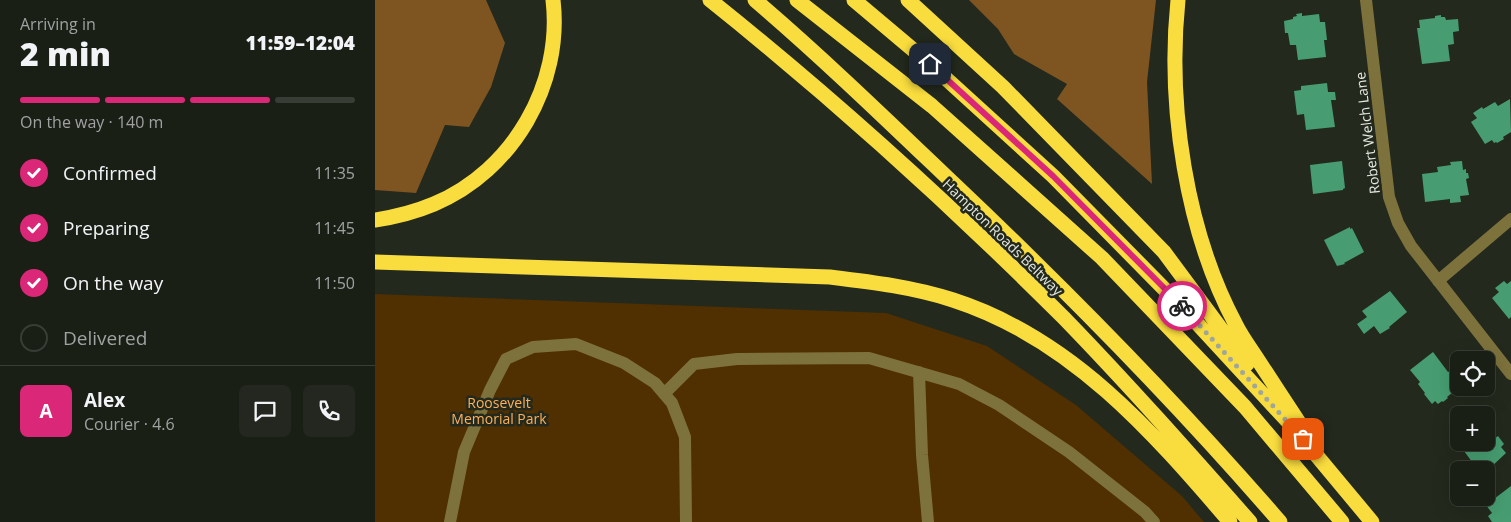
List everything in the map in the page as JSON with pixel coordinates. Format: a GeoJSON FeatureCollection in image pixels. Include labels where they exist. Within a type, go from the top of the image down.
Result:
{"type":"FeatureCollection","features":[{"type":"Feature","properties":{"kind":"highway"},"geometry":{"type":"LineString","coordinates":[[375,220],[398,216],[434,204],[458,192],[476,180],[519,135],[545,84],[553,52],[555,27],[553,0]]}},
{"type":"Feature","properties":{"kind":"highway","name":"Hampton Roads Beltway"},"geometry":{"type":"LineString","coordinates":[[710,0],[841,109],[973,229],[1065,320],[1250,522]]}},
{"type":"Feature","properties":{"kind":"highway"},"geometry":{"type":"LineString","coordinates":[[755,0],[893,125],[1103,329],[1233,468],[1280,522]]}},
{"type":"Feature","properties":{"kind":"highway"},"geometry":{"type":"LineString","coordinates":[[797,0],[932,106],[1102,258],[1245,407],[1342,522]]}},
{"type":"Feature","properties":{"kind":"highway"},"geometry":{"type":"LineString","coordinates":[[854,0],[930,64],[1053,176],[1182,306],[1292,426],[1373,522]]}},
{"type":"Feature","properties":{"kind":"highway"},"geometry":{"type":"LineString","coordinates":[[907,0],[1003,87],[1164,252],[1292,426]]}},
{"type":"Feature","properties":{"kind":"highway"},"geometry":{"type":"LineString","coordinates":[[1178,0],[1175,26],[1175,67],[1179,132],[1196,222],[1211,272],[1237,327],[1336,477]]}},
{"type":"Feature","properties":{"kind":"highway"},"geometry":{"type":"LineString","coordinates":[[375,262],[830,277],[913,289],[952,300],[1007,323],[1062,356],[1094,379],[1134,415],[1230,522]]}},
{"type":"Feature","properties":{"kind":"street","name":"Robert Welch Lane"},"geometry":{"type":"LineString","coordinates":[[1366,0],[1389,197],[1398,223],[1411,246],[1511,374]]}},
{"type":"Feature","properties":{"kind":"street"},"geometry":{"type":"LineString","coordinates":[[1438,281],[1511,219]]}},
{"type":"Feature","properties":{"kind":"street"},"geometry":{"type":"LineString","coordinates":[[450,522],[464,452],[490,390],[506,359],[533,347],[576,344],[624,363],[655,383],[672,403],[685,437],[686,522]]}},
{"type":"Feature","properties":{"kind":"street"},"geometry":{"type":"LineString","coordinates":[[664,394],[694,364],[737,359],[869,358],[959,384],[999,405],[1069,452],[1145,512],[1154,522]]}},
{"type":"Feature","properties":{"kind":"street"},"geometry":{"type":"LineString","coordinates":[[919,372],[922,455],[928,522]]}},
{"type":"Feature","properties":{"kind":"green space","name":"Roosevelt Memorial Park"},"geometry":{"type":"Polygon","coordinates":[[[375,294],[886,313],[987,346],[1076,405],[1182,496],[1204,522],[375,522],[375,294]]]}},
{"type":"Feature","properties":{"kind":"shaded area"},"geometry":{"type":"Polygon","coordinates":[[[375,0],[486,0],[505,43],[491,87],[469,127],[445,125],[416,193],[375,190],[375,0]]]}},
{"type":"Feature","properties":{"kind":"shaded area"},"geometry":{"type":"Polygon","coordinates":[[[969,0],[1156,0],[1147,82],[1152,184],[1057,99],[1067,84],[1014,54],[998,29],[969,0]]]}},
{"type":"Feature","properties":{"kind":"building"},"geometry":{"type":"Polygon","coordinates":[[[1302,13],[1302,16],[1319,14],[1320,22],[1325,22],[1327,40],[1324,40],[1326,57],[1298,60],[1296,45],[1290,45],[1288,33],[1285,33],[1284,21],[1293,19],[1293,17],[1297,16],[1296,14],[1302,13]]]}},
{"type":"Feature","properties":{"kind":"building"},"geometry":{"type":"Polygon","coordinates":[[[1441,15],[1446,20],[1458,19],[1459,31],[1453,32],[1454,44],[1448,45],[1450,61],[1422,64],[1417,28],[1420,28],[1419,20],[1435,18],[1435,16],[1441,15]]]}},
{"type":"Feature","properties":{"kind":"building"},"geometry":{"type":"Polygon","coordinates":[[[1327,83],[1328,92],[1335,92],[1336,100],[1331,100],[1335,127],[1306,130],[1304,114],[1297,115],[1294,91],[1301,90],[1301,86],[1327,83]]]}},
{"type":"Feature","properties":{"kind":"building"},"geometry":{"type":"Polygon","coordinates":[[[1510,99],[1511,132],[1497,143],[1494,143],[1492,140],[1485,144],[1471,122],[1477,118],[1473,113],[1495,102],[1498,106],[1510,99]]]}},
{"type":"Feature","properties":{"kind":"building"},"geometry":{"type":"Polygon","coordinates":[[[1342,161],[1345,188],[1343,190],[1313,194],[1310,165],[1342,161]]]}},
{"type":"Feature","properties":{"kind":"building"},"geometry":{"type":"Polygon","coordinates":[[[1462,161],[1463,170],[1466,169],[1466,173],[1468,173],[1469,178],[1466,179],[1469,195],[1460,196],[1461,202],[1450,203],[1450,199],[1425,202],[1422,174],[1438,172],[1437,167],[1451,165],[1450,162],[1462,161]]]}},
{"type":"Feature","properties":{"kind":"building"},"geometry":{"type":"Polygon","coordinates":[[[1350,227],[1364,252],[1345,264],[1337,266],[1324,240],[1350,227]]]}},
{"type":"Feature","properties":{"kind":"building"},"geometry":{"type":"Polygon","coordinates":[[[1504,281],[1507,284],[1511,281],[1511,317],[1509,319],[1492,298],[1499,292],[1495,288],[1504,281]]]}},
{"type":"Feature","properties":{"kind":"building"},"geometry":{"type":"Polygon","coordinates":[[[1390,291],[1407,312],[1390,328],[1380,334],[1374,326],[1364,334],[1357,324],[1367,317],[1362,311],[1390,291]]]}},
{"type":"Feature","properties":{"kind":"building"},"geometry":{"type":"Polygon","coordinates":[[[1433,352],[1448,372],[1450,371],[1450,395],[1448,398],[1438,404],[1435,401],[1432,404],[1418,384],[1420,382],[1410,370],[1433,352]]]}},
{"type":"Feature","properties":{"kind":"building"},"geometry":{"type":"Polygon","coordinates":[[[1498,436],[1504,444],[1501,447],[1506,453],[1495,463],[1495,461],[1471,461],[1464,451],[1495,451],[1495,438],[1498,436]]]}},
{"type":"Feature","properties":{"kind":"building"},"geometry":{"type":"Polygon","coordinates":[[[1511,486],[1511,522],[1492,522],[1488,516],[1492,513],[1487,506],[1495,506],[1495,498],[1511,486]]]}},
{"type":"Feature","properties":{"kind":"way so far"},"geometry":{"type":"LineString","coordinates":[[1182,306],[1303,439]]}},
{"type":"Feature","properties":{"kind":"route"},"geometry":{"type":"LineString","coordinates":[[930,64],[1053,176],[1182,306]]}}]}
